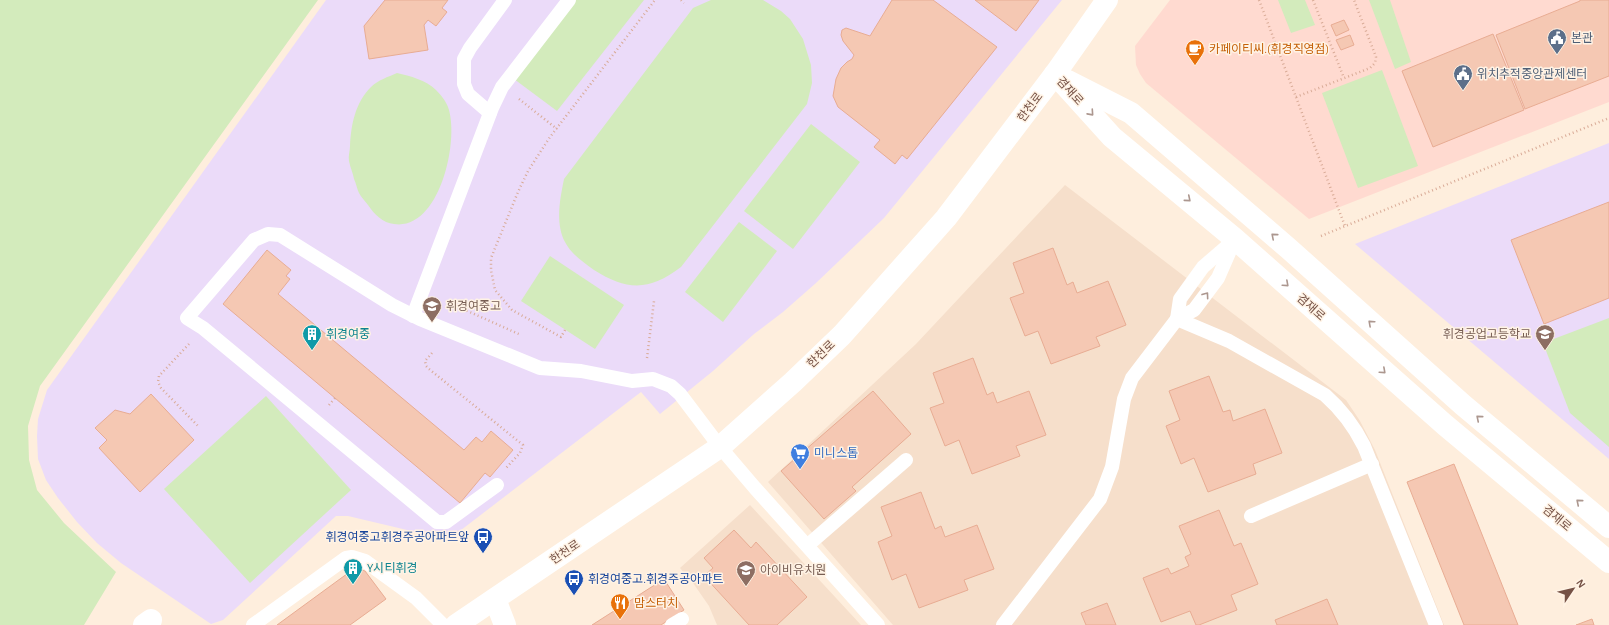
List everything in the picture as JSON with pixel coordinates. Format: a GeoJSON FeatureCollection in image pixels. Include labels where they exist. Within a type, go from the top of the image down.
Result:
{"type":"FeatureCollection","features":[{"type":"Feature","properties":{"kind":"main road","name":"한천로"},"geometry":{"type":"LineString","coordinates":[[456,625],[720,447],[793,382],[842,335],[946,218],[1055,74],[1107,0]]}},
{"type":"Feature","properties":{"kind":"main road","name":"겸재로"},"geometry":{"type":"LineString","coordinates":[[1055,74],[1112,137],[1235,239],[1445,426],[1609,562]]}},
{"type":"Feature","properties":{"kind":"main road","name":"겸재로"},"geometry":{"type":"LineString","coordinates":[[1055,74],[1131,113],[1288,248],[1463,404],[1609,526]]}},
{"type":"Feature","properties":{"kind":"main road"},"geometry":{"type":"LineString","coordinates":[[495,599],[506,625]]}},
{"type":"Feature","properties":{"kind":"lane"},"geometry":{"type":"LineString","coordinates":[[490,113],[468,94],[464,84],[464,59],[470,48],[505,0]]}},
{"type":"Feature","properties":{"kind":"lane"},"geometry":{"type":"LineString","coordinates":[[413,316],[490,113],[502,87],[569,0]]}},
{"type":"Feature","properties":{"kind":"lane"},"geometry":{"type":"LineString","coordinates":[[497,485],[446,522],[437,522],[203,328],[188,318],[254,240],[268,234],[280,235],[392,305],[413,316],[540,368],[581,371],[632,381],[653,379],[662,381],[671,386],[680,394],[720,447],[878,625]]}},
{"type":"Feature","properties":{"kind":"lane"},"geometry":{"type":"LineString","coordinates":[[1003,625],[1100,498],[1112,467],[1124,399],[1132,378],[1177,319],[1194,310],[1218,278],[1235,239]]}},
{"type":"Feature","properties":{"kind":"lane"},"geometry":{"type":"LineString","coordinates":[[1177,319],[1229,341],[1325,395],[1338,407],[1357,432],[1372,464],[1436,625]]}},
{"type":"Feature","properties":{"kind":"lane"},"geometry":{"type":"LineString","coordinates":[[808,545],[906,460]]}},
{"type":"Feature","properties":{"kind":"lane"},"geometry":{"type":"LineString","coordinates":[[1251,516],[1372,464]]}},
{"type":"Feature","properties":{"kind":"lane"},"geometry":{"type":"LineString","coordinates":[[252,625],[346,558],[352,557],[365,561],[416,598],[443,625]]}},
{"type":"Feature","properties":{"kind":"path"},"geometry":{"type":"LineString","coordinates":[[565,330],[561,337],[512,310],[495,290],[491,270],[492,258],[518,192],[528,171],[557,129],[655,0]]}},
{"type":"Feature","properties":{"kind":"path"},"geometry":{"type":"LineString","coordinates":[[681,0],[684,3]]}},
{"type":"Feature","properties":{"kind":"path"},"geometry":{"type":"LineString","coordinates":[[1259,0],[1345,226]]}},
{"type":"Feature","properties":{"kind":"path"},"geometry":{"type":"LineString","coordinates":[[1313,0],[1344,78]]}},
{"type":"Feature","properties":{"kind":"path"},"geometry":{"type":"LineString","coordinates":[[1296,97],[1370,68],[1375,63],[1376,56],[1354,0]]}},
{"type":"Feature","properties":{"kind":"path"},"geometry":{"type":"LineString","coordinates":[[502,87],[557,129]]}},
{"type":"Feature","properties":{"kind":"path"},"geometry":{"type":"LineString","coordinates":[[1321,236],[1609,118]]}},
{"type":"Feature","properties":{"kind":"path"},"geometry":{"type":"LineString","coordinates":[[647,363],[654,301]]}},
{"type":"Feature","properties":{"kind":"path"},"geometry":{"type":"LineString","coordinates":[[199,427],[161,388],[158,382],[159,376],[203,328]]}},
{"type":"Feature","properties":{"kind":"path"},"geometry":{"type":"LineString","coordinates":[[432,353],[425,361],[426,366],[523,445],[520,453],[504,470]]}},
{"type":"Feature","properties":{"kind":"shaded area","name":"휘경여중고"},"geometry":{"type":"Polygon","coordinates":[[[326,0],[1062,0],[884,218],[816,283],[783,312],[754,334],[713,371],[660,414],[641,392],[452,537],[437,540],[407,530],[348,516],[336,516],[223,620],[211,624],[121,563],[97,543],[77,522],[46,480],[38,459],[38,419],[47,390],[326,0]]]}},
{"type":"Feature","properties":{"kind":"shaded area"},"geometry":{"type":"Polygon","coordinates":[[[1170,0],[1609,0],[1609,102],[1309,219],[1146,83],[1140,74],[1136,65],[1135,46],[1170,0]]]}},
{"type":"Feature","properties":{"kind":"shaded area","name":"휘경공업고등학교"},"geometry":{"type":"Polygon","coordinates":[[[1609,143],[1609,459],[1355,244],[1609,143]]]}},
{"type":"Feature","properties":{"kind":"shaded area"},"geometry":{"type":"Polygon","coordinates":[[[1065,185],[1346,400],[1360,421],[1375,450],[1444,625],[893,625],[768,482],[916,344],[1065,185]]]}},
{"type":"Feature","properties":{"kind":"shaded area"},"geometry":{"type":"Polygon","coordinates":[[[750,505],[861,625],[717,625],[709,606],[693,583],[680,568],[750,505]]]}},
{"type":"Feature","properties":{"kind":"green space"},"geometry":{"type":"Polygon","coordinates":[[[0,0],[318,0],[40,386],[28,426],[29,460],[37,490],[64,523],[116,572],[84,625],[0,625],[0,0]]]}},
{"type":"Feature","properties":{"kind":"green space"},"geometry":{"type":"Polygon","coordinates":[[[575,0],[644,0],[557,111],[514,79],[575,0]]]}},
{"type":"Feature","properties":{"kind":"green space"},"geometry":{"type":"Polygon","coordinates":[[[711,0],[763,0],[781,11],[790,19],[803,39],[811,65],[812,83],[807,104],[681,267],[659,281],[649,284],[628,285],[617,282],[586,264],[574,254],[565,242],[559,219],[564,179],[693,8],[711,0]]]}},
{"type":"Feature","properties":{"kind":"green space"},"geometry":{"type":"Polygon","coordinates":[[[1278,0],[1305,0],[1315,25],[1291,33],[1278,0]]]}},
{"type":"Feature","properties":{"kind":"green space"},"geometry":{"type":"Polygon","coordinates":[[[1369,0],[1390,0],[1411,62],[1395,69],[1369,0]]]}},
{"type":"Feature","properties":{"kind":"green space"},"geometry":{"type":"Polygon","coordinates":[[[1382,70],[1418,166],[1358,188],[1322,93],[1382,70]]]}},
{"type":"Feature","properties":{"kind":"green space"},"geometry":{"type":"Polygon","coordinates":[[[397,73],[423,81],[436,90],[446,102],[451,122],[451,140],[443,180],[424,213],[410,222],[394,224],[379,218],[361,196],[349,163],[349,157],[351,130],[361,100],[371,87],[383,79],[397,73]]]}},
{"type":"Feature","properties":{"kind":"green space"},"geometry":{"type":"Polygon","coordinates":[[[811,124],[860,162],[793,249],[744,211],[811,124]]]}},
{"type":"Feature","properties":{"kind":"green space"},"geometry":{"type":"Polygon","coordinates":[[[739,222],[777,251],[723,322],[685,292],[739,222]]]}},
{"type":"Feature","properties":{"kind":"green space"},"geometry":{"type":"Polygon","coordinates":[[[550,256],[624,305],[595,349],[521,301],[550,256]]]}},
{"type":"Feature","properties":{"kind":"green space"},"geometry":{"type":"Polygon","coordinates":[[[1609,318],[1609,447],[1570,413],[1543,343],[1609,318]]]}},
{"type":"Feature","properties":{"kind":"green space"},"geometry":{"type":"Polygon","coordinates":[[[266,396],[351,490],[250,583],[164,489],[266,396]]]}},
{"type":"Feature","properties":{"kind":"building"},"geometry":{"type":"Polygon","coordinates":[[[385,0],[448,0],[442,8],[447,12],[436,26],[428,20],[424,25],[428,50],[369,59],[364,26],[385,0]]]}},
{"type":"Feature","properties":{"kind":"building"},"geometry":{"type":"Polygon","coordinates":[[[892,0],[933,0],[997,47],[907,159],[902,155],[895,164],[874,147],[880,140],[838,107],[833,96],[836,79],[841,68],[852,59],[854,55],[843,41],[841,35],[842,30],[846,28],[870,36],[892,0]]]}},
{"type":"Feature","properties":{"kind":"building"},"geometry":{"type":"Polygon","coordinates":[[[975,0],[1039,0],[1016,31],[975,0]]]}},
{"type":"Feature","properties":{"kind":"building","name":"본관"},"geometry":{"type":"Polygon","coordinates":[[[1580,0],[1609,0],[1609,76],[1525,109],[1496,35],[1580,0]]]}},
{"type":"Feature","properties":{"kind":"building"},"geometry":{"type":"Polygon","coordinates":[[[1344,20],[1349,30],[1336,36],[1331,25],[1344,20]]]}},
{"type":"Feature","properties":{"kind":"building","name":"위치추적중앙관제센터"},"geometry":{"type":"Polygon","coordinates":[[[1493,34],[1524,110],[1433,147],[1402,71],[1493,34]]]}},
{"type":"Feature","properties":{"kind":"building"},"geometry":{"type":"Polygon","coordinates":[[[1350,35],[1354,45],[1341,50],[1336,40],[1350,35]]]}},
{"type":"Feature","properties":{"kind":"building"},"geometry":{"type":"Polygon","coordinates":[[[1609,202],[1609,298],[1544,324],[1511,240],[1609,202]]]}},
{"type":"Feature","properties":{"kind":"building"},"geometry":{"type":"Polygon","coordinates":[[[1053,248],[1067,285],[1073,282],[1077,293],[1108,281],[1126,325],[1096,337],[1100,346],[1051,364],[1038,331],[1025,336],[1010,298],[1024,293],[1013,263],[1053,248]]]}},
{"type":"Feature","properties":{"kind":"building","name":"휘경여중"},"geometry":{"type":"Polygon","coordinates":[[[267,250],[291,270],[286,276],[290,279],[278,294],[464,450],[476,437],[482,442],[491,431],[513,450],[490,477],[485,473],[460,503],[223,304],[267,250]]]}},
{"type":"Feature","properties":{"kind":"building"},"geometry":{"type":"Polygon","coordinates":[[[973,358],[987,395],[993,392],[997,403],[1029,391],[1046,435],[1016,446],[1020,456],[972,474],[959,440],[945,446],[930,408],[944,403],[933,373],[973,358]]]}},
{"type":"Feature","properties":{"kind":"building"},"geometry":{"type":"Polygon","coordinates":[[[1209,376],[1223,412],[1230,410],[1233,421],[1265,409],[1282,453],[1253,464],[1256,474],[1208,492],[1194,458],[1181,464],[1166,426],[1180,420],[1169,391],[1209,376]]]}},
{"type":"Feature","properties":{"kind":"building"},"geometry":{"type":"Polygon","coordinates":[[[873,391],[911,434],[852,487],[856,491],[824,519],[781,471],[873,391]]]}},
{"type":"Feature","properties":{"kind":"building"},"geometry":{"type":"Polygon","coordinates":[[[151,394],[194,440],[140,492],[99,448],[107,440],[95,428],[115,410],[130,414],[151,394]]]}},
{"type":"Feature","properties":{"kind":"building"},"geometry":{"type":"Polygon","coordinates":[[[1454,464],[1518,625],[1464,625],[1407,482],[1454,464]]]}},
{"type":"Feature","properties":{"kind":"building"},"geometry":{"type":"Polygon","coordinates":[[[921,492],[935,529],[941,526],[945,537],[977,525],[994,569],[964,580],[968,590],[919,608],[906,574],[892,580],[878,542],[892,536],[881,507],[921,492]]]}},
{"type":"Feature","properties":{"kind":"building"},"geometry":{"type":"Polygon","coordinates":[[[1219,510],[1234,546],[1241,543],[1258,584],[1231,595],[1237,610],[1199,625],[1196,625],[1190,611],[1161,622],[1143,578],[1168,568],[1171,574],[1189,566],[1185,557],[1191,554],[1179,526],[1219,510]]]}},
{"type":"Feature","properties":{"kind":"building"},"geometry":{"type":"Polygon","coordinates":[[[734,530],[751,548],[756,542],[807,597],[777,625],[749,625],[704,576],[713,568],[704,558],[734,530]]]}},
{"type":"Feature","properties":{"kind":"building","name":"Y시티휘경"},"geometry":{"type":"Polygon","coordinates":[[[355,568],[365,571],[386,599],[350,625],[277,625],[355,568]]]}},
{"type":"Feature","properties":{"kind":"building"},"geometry":{"type":"Polygon","coordinates":[[[664,579],[684,610],[661,625],[592,625],[664,579]]]}},
{"type":"Feature","properties":{"kind":"building"},"geometry":{"type":"Polygon","coordinates":[[[1327,599],[1338,625],[1277,625],[1275,620],[1327,599]]]}},
{"type":"Feature","properties":{"kind":"building"},"geometry":{"type":"Polygon","coordinates":[[[1107,603],[1116,625],[1086,625],[1081,613],[1107,603]]]}},
{"type":"Feature","properties":{"kind":"building"},"geometry":{"type":"Polygon","coordinates":[[[1592,619],[1594,625],[1576,625],[1592,619]]]}},
{"type":"Feature","properties":{"kind":"place","name":"본관"},"geometry":{"type":"Point","coordinates":[1557,55]}},
{"type":"Feature","properties":{"kind":"place","name":"카페이티씨.(휘경직영점)"},"geometry":{"type":"Point","coordinates":[1195,66]}},
{"type":"Feature","properties":{"kind":"place","name":"위치추적중앙관제센터"},"geometry":{"type":"Point","coordinates":[1463,91]}},
{"type":"Feature","properties":{"kind":"place","name":"휘경여중고"},"geometry":{"type":"Point","coordinates":[432,323]}},
{"type":"Feature","properties":{"kind":"place","name":"휘경여중"},"geometry":{"type":"Point","coordinates":[312,351]}},
{"type":"Feature","properties":{"kind":"place","name":"휘경공업고등학교"},"geometry":{"type":"Point","coordinates":[1545,351]}},
{"type":"Feature","properties":{"kind":"place","name":"미니스톱"},"geometry":{"type":"Point","coordinates":[800,470]}},
{"type":"Feature","properties":{"kind":"place","name":"휘경여중고휘경주공아파트앞"},"geometry":{"type":"Point","coordinates":[483,554]}},
{"type":"Feature","properties":{"kind":"place","name":"Y시티휘경"},"geometry":{"type":"Point","coordinates":[353,585]}},
{"type":"Feature","properties":{"kind":"place","name":"아이비유치원"},"geometry":{"type":"Point","coordinates":[746,587]}},
{"type":"Feature","properties":{"kind":"place","name":"휘경여중고.휘경주공아파트"},"geometry":{"type":"Point","coordinates":[574,596]}},
{"type":"Feature","properties":{"kind":"place","name":"맘스터치"},"geometry":{"type":"Point","coordinates":[620,620]}}]}
